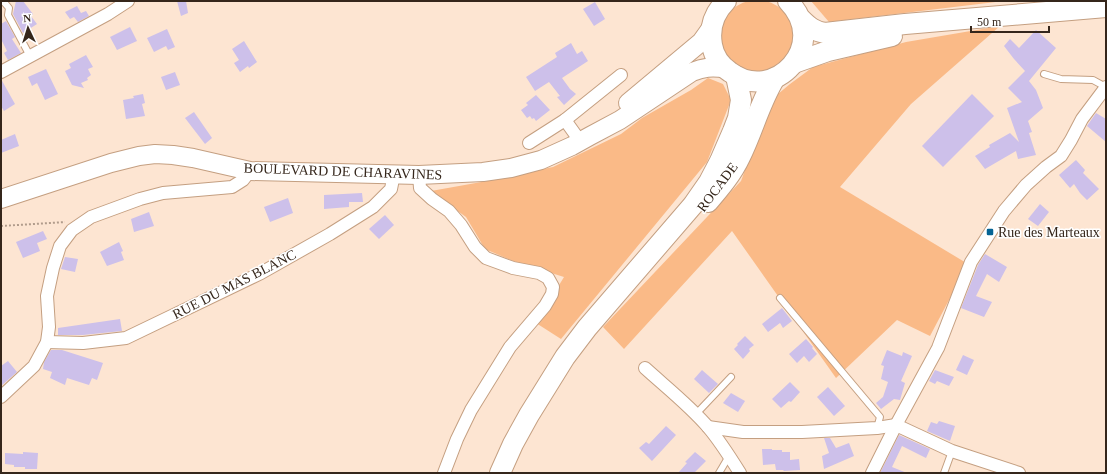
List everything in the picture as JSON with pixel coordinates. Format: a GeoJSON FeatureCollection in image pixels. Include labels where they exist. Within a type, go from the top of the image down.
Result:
{"type":"FeatureCollection","features":[{"type":"Feature","properties":{"kind":"main road","name":"BOULEVARD DE CHARAVINES"},"geometry":{"type":"LineString","coordinates":[[1,199],[111,163],[139,156],[155,154],[193,158],[250,170],[419,175],[483,172],[511,168],[541,160],[620,120],[692,72],[701,68],[711,67],[730,72],[748,81],[762,81],[776,78],[786,72],[800,53],[803,42],[801,19],[795,8],[788,1]]}},
{"type":"Feature","properties":{"kind":"main road","name":"BOULEVARD DE CHARAVINES"},"geometry":{"type":"LineString","coordinates":[[801,19],[811,28],[818,32],[825,33],[905,24],[1106,7]]}},
{"type":"Feature","properties":{"kind":"main road","name":"BOULEVARD DE CHARAVINES"},"geometry":{"type":"LineString","coordinates":[[716,11],[711,39],[713,49],[717,59],[730,72]]}},
{"type":"Feature","properties":{"kind":"main road","name":"BOULEVARD DE CHARAVINES"},"geometry":{"type":"LineString","coordinates":[[585,138],[701,42],[716,11]]}},
{"type":"Feature","properties":{"kind":"main road","name":"BOULEVARD DE CHARAVINES"},"geometry":{"type":"LineString","coordinates":[[794,63],[828,51],[973,18]]}},
{"type":"Feature","properties":{"kind":"main road","name":"ROCADE"},"geometry":{"type":"LineString","coordinates":[[500,473],[513,444],[529,415],[565,357],[587,328],[692,205],[709,182],[734,131],[738,118],[740,93],[730,72]]}},
{"type":"Feature","properties":{"kind":"main road","name":"ROCADE"},"geometry":{"type":"LineString","coordinates":[[632,276],[684,227],[722,185],[740,156],[766,95],[776,78]]}},
{"type":"Feature","properties":{"kind":"street"},"geometry":{"type":"LineString","coordinates":[[1,72],[108,14],[128,1]]}},
{"type":"Feature","properties":{"kind":"street"},"geometry":{"type":"LineString","coordinates":[[529,144],[565,120],[621,75]]}},
{"type":"Feature","properties":{"kind":"street"},"geometry":{"type":"LineString","coordinates":[[872,473],[938,348],[971,262],[1004,211],[1026,185],[1061,156],[1082,120],[1106,89]]}},
{"type":"Feature","properties":{"kind":"street"},"geometry":{"type":"LineString","coordinates":[[565,120],[585,138]]}},
{"type":"Feature","properties":{"kind":"street"},"geometry":{"type":"LineString","coordinates":[[1,397],[34,366],[47,342],[49,327],[47,296],[53,268],[60,246],[72,230],[91,217],[140,199],[163,193],[232,187],[243,180],[250,170]]}},
{"type":"Feature","properties":{"kind":"street","name":"RUE DU MAS BLANC"},"geometry":{"type":"LineString","coordinates":[[47,342],[83,343],[126,338],[261,273],[373,208],[391,189],[394,174]]}},
{"type":"Feature","properties":{"kind":"street"},"geometry":{"type":"LineString","coordinates":[[419,175],[420,188],[449,211],[461,225],[475,248],[486,258],[513,268],[539,273],[548,278],[553,287],[552,294],[545,306],[510,347],[471,410],[444,473]]}},
{"type":"Feature","properties":{"kind":"street"},"geometry":{"type":"LineString","coordinates":[[645,368],[696,414],[708,427],[740,473]]}},
{"type":"Feature","properties":{"kind":"street"},"geometry":{"type":"LineString","coordinates":[[708,427],[743,432],[802,432],[877,428],[896,425],[952,451],[1019,473]]}},
{"type":"Feature","properties":{"kind":"lane"},"geometry":{"type":"LineString","coordinates":[[3,1],[9,8],[8,16],[30,56]]}},
{"type":"Feature","properties":{"kind":"lane"},"geometry":{"type":"LineString","coordinates":[[1044,74],[1061,79],[1094,80],[1106,89]]}},
{"type":"Feature","properties":{"kind":"lane"},"geometry":{"type":"LineString","coordinates":[[780,298],[880,417],[877,428]]}},
{"type":"Feature","properties":{"kind":"lane"},"geometry":{"type":"LineString","coordinates":[[696,414],[731,377]]}},
{"type":"Feature","properties":{"kind":"lane"},"geometry":{"type":"LineString","coordinates":[[944,473],[952,451]]}},
{"type":"Feature","properties":{"kind":"lane"},"geometry":{"type":"LineString","coordinates":[[718,473],[729,456]]}},
{"type":"Feature","properties":{"kind":"path"},"geometry":{"type":"LineString","coordinates":[[1,226],[68,221]]}},
{"type":"Feature","properties":{"kind":"shaded area"},"geometry":{"type":"Polygon","coordinates":[[[750,0],[764,0],[778,6],[788,16],[794,30],[792,51],[788,58],[778,68],[764,74],[750,74],[736,68],[726,58],[720,44],[720,30],[726,16],[736,6],[750,0]]]}},
{"type":"Feature","properties":{"kind":"shaded area"},"geometry":{"type":"Polygon","coordinates":[[[811,1],[1004,1],[829,22],[811,1]]]}},
{"type":"Feature","properties":{"kind":"shaded area"},"geometry":{"type":"Polygon","coordinates":[[[1000,26],[911,104],[840,187],[968,264],[930,336],[897,320],[836,378],[732,231],[624,349],[603,327],[741,181],[758,135],[778,94],[790,84],[813,67],[906,42],[1000,26]]]}},
{"type":"Feature","properties":{"kind":"shaded area"},"geometry":{"type":"Polygon","coordinates":[[[708,78],[723,84],[731,100],[707,162],[561,339],[536,323],[564,277],[513,261],[485,249],[466,217],[431,191],[553,167],[621,134],[642,118],[691,90],[708,78]]]}},
{"type":"Feature","properties":{"kind":"building"},"geometry":{"type":"Polygon","coordinates":[[[16,1],[23,1],[33,14],[31,16],[37,24],[23,33],[13,14],[16,1]]]}},
{"type":"Feature","properties":{"kind":"building"},"geometry":{"type":"Polygon","coordinates":[[[177,1],[186,1],[188,13],[181,16],[177,1]]]}},
{"type":"Feature","properties":{"kind":"building"},"geometry":{"type":"Polygon","coordinates":[[[595,2],[605,19],[594,26],[583,9],[595,2]]]}},
{"type":"Feature","properties":{"kind":"building"},"geometry":{"type":"Polygon","coordinates":[[[77,6],[81,13],[86,11],[89,16],[78,22],[74,17],[70,19],[65,12],[77,6]]]}},
{"type":"Feature","properties":{"kind":"building"},"geometry":{"type":"Polygon","coordinates":[[[6,21],[15,37],[12,39],[21,53],[8,60],[4,53],[7,51],[1,39],[1,24],[6,21]]]}},
{"type":"Feature","properties":{"kind":"building"},"geometry":{"type":"Polygon","coordinates":[[[130,27],[137,41],[117,50],[110,37],[130,27]]]}},
{"type":"Feature","properties":{"kind":"building"},"geometry":{"type":"Polygon","coordinates":[[[167,29],[175,47],[168,50],[166,46],[154,52],[147,38],[167,29]]]}},
{"type":"Feature","properties":{"kind":"building"},"geometry":{"type":"Polygon","coordinates":[[[1036,30],[1056,48],[1029,81],[1036,90],[1043,108],[1028,121],[1032,132],[1029,133],[1036,155],[1018,159],[1016,151],[985,169],[975,156],[990,147],[989,145],[1010,133],[1019,142],[1007,108],[1022,102],[1008,88],[1025,71],[1004,46],[1010,39],[1019,48],[1036,30]]]}},
{"type":"Feature","properties":{"kind":"building"},"geometry":{"type":"Polygon","coordinates":[[[244,41],[257,62],[240,72],[234,63],[239,60],[232,49],[244,41]]]}},
{"type":"Feature","properties":{"kind":"building"},"geometry":{"type":"Polygon","coordinates":[[[571,43],[577,54],[582,51],[588,61],[562,78],[570,89],[576,94],[564,105],[557,97],[560,96],[549,82],[535,91],[526,77],[557,57],[555,53],[571,43]]]}},
{"type":"Feature","properties":{"kind":"building"},"geometry":{"type":"Polygon","coordinates":[[[86,55],[93,67],[88,69],[91,75],[87,78],[88,80],[81,83],[84,88],[72,85],[65,71],[71,68],[69,64],[86,55]]]}},
{"type":"Feature","properties":{"kind":"building"},"geometry":{"type":"Polygon","coordinates":[[[46,69],[58,94],[45,100],[37,83],[32,86],[28,77],[46,69]]]}},
{"type":"Feature","properties":{"kind":"building"},"geometry":{"type":"Polygon","coordinates":[[[175,72],[180,85],[166,90],[161,77],[175,72]]]}},
{"type":"Feature","properties":{"kind":"building"},"geometry":{"type":"Polygon","coordinates":[[[1,79],[15,104],[4,111],[1,106],[1,79]]]}},
{"type":"Feature","properties":{"kind":"building"},"geometry":{"type":"Polygon","coordinates":[[[143,94],[145,103],[142,104],[145,116],[126,119],[123,100],[134,98],[133,96],[143,94]]]}},
{"type":"Feature","properties":{"kind":"building"},"geometry":{"type":"Polygon","coordinates":[[[972,94],[994,116],[943,167],[922,146],[972,94]]]}},
{"type":"Feature","properties":{"kind":"building"},"geometry":{"type":"Polygon","coordinates":[[[536,95],[550,110],[536,121],[530,116],[527,118],[521,110],[528,105],[526,103],[536,95]]]}},
{"type":"Feature","properties":{"kind":"building"},"geometry":{"type":"Polygon","coordinates":[[[194,112],[212,138],[205,144],[185,118],[194,112]]]}},
{"type":"Feature","properties":{"kind":"building"},"geometry":{"type":"Polygon","coordinates":[[[1096,113],[1106,119],[1106,142],[1087,126],[1096,113]]]}},
{"type":"Feature","properties":{"kind":"building"},"geometry":{"type":"Polygon","coordinates":[[[15,134],[19,146],[1,153],[1,140],[15,134]]]}},
{"type":"Feature","properties":{"kind":"building"},"geometry":{"type":"Polygon","coordinates":[[[1076,160],[1085,170],[1083,173],[1099,189],[1087,200],[1074,184],[1070,188],[1059,175],[1076,160]]]}},
{"type":"Feature","properties":{"kind":"building"},"geometry":{"type":"Polygon","coordinates":[[[362,193],[363,202],[349,202],[349,207],[324,209],[324,195],[362,193]]]}},
{"type":"Feature","properties":{"kind":"building"},"geometry":{"type":"Polygon","coordinates":[[[288,198],[293,213],[270,222],[264,207],[288,198]]]}},
{"type":"Feature","properties":{"kind":"building"},"geometry":{"type":"Polygon","coordinates":[[[1040,204],[1049,212],[1038,226],[1028,219],[1040,204]]]}},
{"type":"Feature","properties":{"kind":"building"},"geometry":{"type":"Polygon","coordinates":[[[149,212],[154,226],[134,232],[131,219],[149,212]]]}},
{"type":"Feature","properties":{"kind":"building"},"geometry":{"type":"Polygon","coordinates":[[[385,215],[394,225],[379,239],[369,229],[385,215]]]}},
{"type":"Feature","properties":{"kind":"building"},"geometry":{"type":"Polygon","coordinates":[[[43,231],[47,239],[37,243],[40,251],[23,258],[16,242],[43,231]]]}},
{"type":"Feature","properties":{"kind":"building"},"geometry":{"type":"Polygon","coordinates":[[[119,242],[123,251],[121,252],[124,260],[107,266],[100,252],[119,242]]]}},
{"type":"Feature","properties":{"kind":"building"},"geometry":{"type":"Polygon","coordinates":[[[985,254],[1007,267],[999,282],[987,274],[976,296],[992,302],[984,317],[961,308],[978,265],[985,254]]]}},
{"type":"Feature","properties":{"kind":"building"},"geometry":{"type":"Polygon","coordinates":[[[65,257],[78,259],[75,272],[61,269],[65,257]]]}},
{"type":"Feature","properties":{"kind":"building"},"geometry":{"type":"Polygon","coordinates":[[[782,308],[792,321],[783,328],[780,323],[768,332],[762,324],[782,308]]]}},
{"type":"Feature","properties":{"kind":"building"},"geometry":{"type":"Polygon","coordinates":[[[120,319],[122,331],[83,335],[58,335],[58,328],[120,319]]]}},
{"type":"Feature","properties":{"kind":"building"},"geometry":{"type":"Polygon","coordinates":[[[745,336],[754,345],[749,349],[750,351],[743,359],[734,349],[745,336]]]}},
{"type":"Feature","properties":{"kind":"building"},"geometry":{"type":"Polygon","coordinates":[[[806,339],[817,354],[809,362],[804,356],[797,363],[789,354],[806,339]]]}},
{"type":"Feature","properties":{"kind":"building"},"geometry":{"type":"Polygon","coordinates":[[[51,350],[62,350],[103,363],[97,380],[92,378],[89,385],[67,378],[65,385],[50,378],[52,372],[43,369],[44,362],[51,350]]]}},
{"type":"Feature","properties":{"kind":"building"},"geometry":{"type":"Polygon","coordinates":[[[887,350],[902,356],[903,352],[912,356],[901,381],[905,383],[900,400],[894,399],[881,409],[876,403],[883,397],[888,382],[881,379],[884,366],[881,365],[887,350]]]}},
{"type":"Feature","properties":{"kind":"building"},"geometry":{"type":"Polygon","coordinates":[[[963,355],[974,360],[967,375],[956,370],[963,355]]]}},
{"type":"Feature","properties":{"kind":"building"},"geometry":{"type":"Polygon","coordinates":[[[8,361],[17,372],[1,386],[1,366],[8,361]]]}},
{"type":"Feature","properties":{"kind":"building"},"geometry":{"type":"Polygon","coordinates":[[[702,370],[718,384],[709,393],[694,379],[702,370]]]}},
{"type":"Feature","properties":{"kind":"building"},"geometry":{"type":"Polygon","coordinates":[[[935,370],[954,377],[949,386],[937,381],[935,384],[929,381],[935,370]]]}},
{"type":"Feature","properties":{"kind":"building"},"geometry":{"type":"Polygon","coordinates":[[[790,382],[800,392],[791,402],[789,401],[781,408],[772,399],[790,382]]]}},
{"type":"Feature","properties":{"kind":"building"},"geometry":{"type":"Polygon","coordinates":[[[828,387],[845,406],[834,416],[817,397],[828,387]]]}},
{"type":"Feature","properties":{"kind":"building"},"geometry":{"type":"Polygon","coordinates":[[[731,393],[745,401],[738,412],[723,403],[731,393]]]}},
{"type":"Feature","properties":{"kind":"building"},"geometry":{"type":"Polygon","coordinates":[[[939,421],[955,426],[950,441],[927,431],[931,422],[937,424],[939,421]]]}},
{"type":"Feature","properties":{"kind":"building"},"geometry":{"type":"Polygon","coordinates":[[[666,426],[676,435],[652,461],[639,448],[646,442],[649,444],[666,426]]]}},
{"type":"Feature","properties":{"kind":"building"},"geometry":{"type":"Polygon","coordinates":[[[899,435],[930,449],[926,458],[902,446],[892,467],[907,473],[880,473],[899,435]]]}},
{"type":"Feature","properties":{"kind":"building"},"geometry":{"type":"Polygon","coordinates":[[[824,438],[830,438],[836,448],[849,443],[854,456],[824,469],[822,456],[829,453],[824,438]]]}},
{"type":"Feature","properties":{"kind":"building"},"geometry":{"type":"Polygon","coordinates":[[[762,449],[790,452],[790,460],[799,459],[800,470],[776,470],[775,464],[763,465],[762,449]]]}},
{"type":"Feature","properties":{"kind":"building"},"geometry":{"type":"Polygon","coordinates":[[[23,452],[38,453],[37,469],[25,469],[25,467],[14,467],[14,465],[5,464],[5,453],[23,454],[23,452]]]}},
{"type":"Feature","properties":{"kind":"building"},"geometry":{"type":"Polygon","coordinates":[[[695,452],[706,461],[694,473],[678,473],[687,463],[685,462],[695,452]]]}},
{"type":"Feature","properties":{"kind":"place","name":"Rue des Marteaux"},"geometry":{"type":"Point","coordinates":[990,232]}}]}
